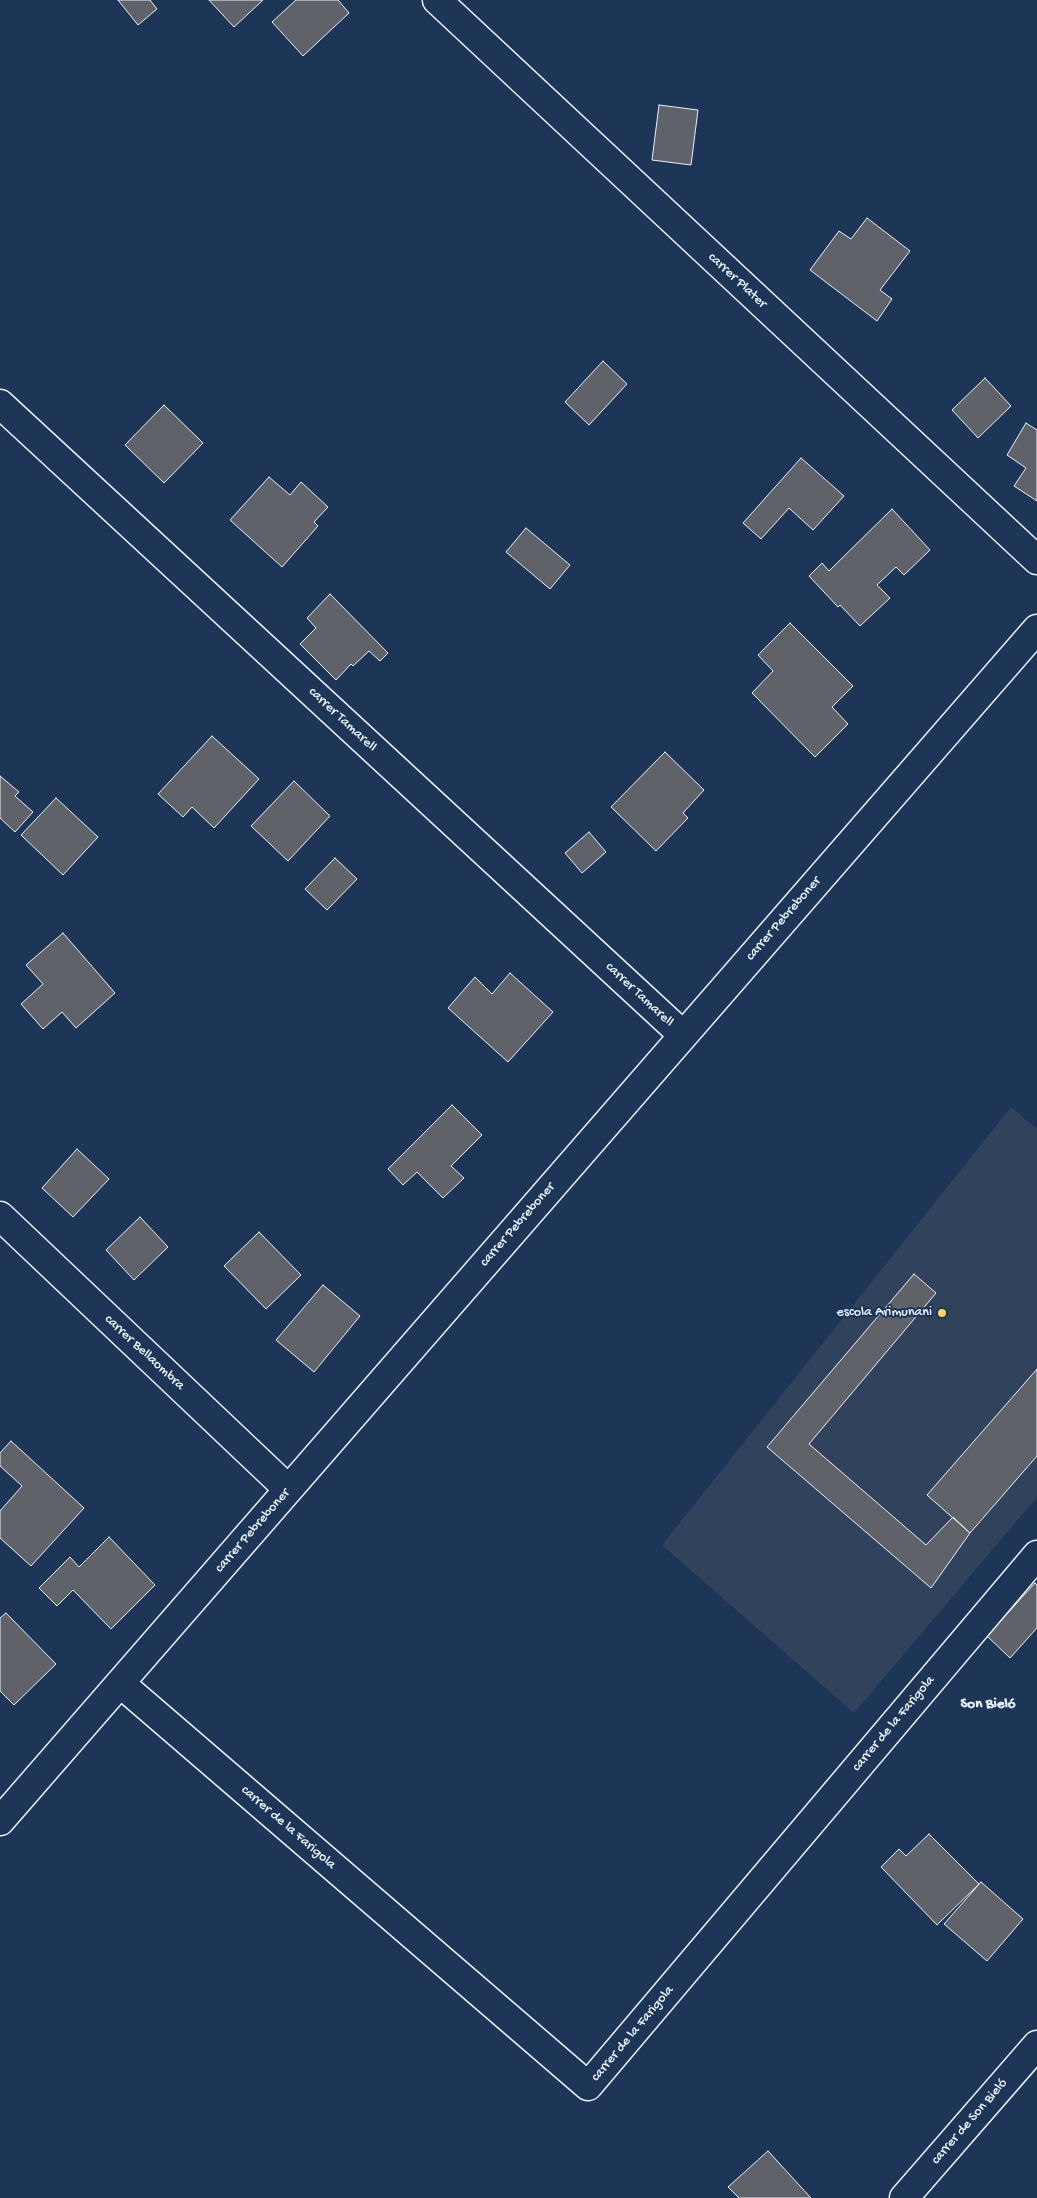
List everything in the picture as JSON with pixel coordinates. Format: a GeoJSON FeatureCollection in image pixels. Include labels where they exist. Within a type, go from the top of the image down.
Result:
{"type":"FeatureCollection","features":[{"type":"Feature","properties":{"kind":"street","name":"carrer Plater"},"geometry":{"type":"LineString","coordinates":[[437,0],[1037,560]]}},
{"type":"Feature","properties":{"kind":"street","name":"carrer Tamarell"},"geometry":{"type":"LineString","coordinates":[[0,404],[683,1035]]}},
{"type":"Feature","properties":{"kind":"street","name":"carrer Pebreboner"},"geometry":{"type":"LineString","coordinates":[[0,1821],[1037,629]]}},
{"type":"Feature","properties":{"kind":"street","name":"carrer Bellaombra"},"geometry":{"type":"LineString","coordinates":[[0,1216],[288,1490]]}},
{"type":"Feature","properties":{"kind":"street","name":"carrer de la Farigola"},"geometry":{"type":"LineString","coordinates":[[120,1683],[588,2086],[1037,1555]]}},
{"type":"Feature","properties":{"kind":"street","name":"carrer de Son Bieló"},"geometry":{"type":"LineString","coordinates":[[904,2198],[1037,2045]]}},
{"type":"Feature","properties":{"kind":"shaded area","name":"escola Arimunani"},"geometry":{"type":"Polygon","coordinates":[[[1011,1107],[1037,1129],[1037,1497],[854,1713],[662,1545],[1011,1107]]]}},
{"type":"Feature","properties":{"kind":"building"},"geometry":{"type":"Polygon","coordinates":[[[118,0],[150,0],[157,9],[138,25],[118,0]]]}},
{"type":"Feature","properties":{"kind":"building"},"geometry":{"type":"Polygon","coordinates":[[[209,0],[263,0],[234,27],[209,0]]]}},
{"type":"Feature","properties":{"kind":"building"},"geometry":{"type":"Polygon","coordinates":[[[296,0],[338,0],[349,13],[303,56],[272,22],[296,0]]]}},
{"type":"Feature","properties":{"kind":"building"},"geometry":{"type":"Polygon","coordinates":[[[659,105],[698,110],[691,165],[652,160],[659,105]]]}},
{"type":"Feature","properties":{"kind":"building"},"geometry":{"type":"Polygon","coordinates":[[[867,218],[910,251],[880,290],[892,299],[877,321],[810,270],[839,231],[851,239],[867,218]]]}},
{"type":"Feature","properties":{"kind":"building"},"geometry":{"type":"Polygon","coordinates":[[[603,361],[627,384],[589,425],[565,402],[603,361]]]}},
{"type":"Feature","properties":{"kind":"building"},"geometry":{"type":"Polygon","coordinates":[[[985,378],[1011,406],[978,438],[952,410],[985,378]]]}},
{"type":"Feature","properties":{"kind":"building"},"geometry":{"type":"Polygon","coordinates":[[[164,405],[203,443],[164,483],[125,445],[164,405]]]}},
{"type":"Feature","properties":{"kind":"building"},"geometry":{"type":"Polygon","coordinates":[[[1026,423],[1037,430],[1037,501],[1014,486],[1026,468],[1007,455],[1026,423]]]}},
{"type":"Feature","properties":{"kind":"building"},"geometry":{"type":"Polygon","coordinates":[[[801,458],[844,496],[813,530],[789,508],[761,539],[743,523],[801,458]]]}},
{"type":"Feature","properties":{"kind":"building"},"geometry":{"type":"Polygon","coordinates":[[[269,477],[290,495],[301,482],[328,507],[314,522],[318,526],[282,567],[230,520],[269,477]]]}},
{"type":"Feature","properties":{"kind":"building"},"geometry":{"type":"Polygon","coordinates":[[[892,509],[930,550],[904,575],[896,567],[877,585],[890,598],[860,626],[840,605],[838,607],[809,576],[822,563],[829,571],[892,509]]]}},
{"type":"Feature","properties":{"kind":"building"},"geometry":{"type":"Polygon","coordinates":[[[526,528],[570,565],[550,589],[506,552],[526,528]]]}},
{"type":"Feature","properties":{"kind":"building"},"geometry":{"type":"Polygon","coordinates":[[[330,594],[388,653],[380,661],[369,651],[353,666],[351,664],[336,680],[300,644],[316,628],[307,618],[330,594]]]}},
{"type":"Feature","properties":{"kind":"building"},"geometry":{"type":"Polygon","coordinates":[[[790,623],[853,686],[832,707],[848,724],[815,757],[752,693],[773,671],[758,655],[790,623]]]}},
{"type":"Feature","properties":{"kind":"building"},"geometry":{"type":"Polygon","coordinates":[[[212,736],[259,779],[214,828],[192,807],[183,817],[158,794],[212,736]]]}},
{"type":"Feature","properties":{"kind":"building"},"geometry":{"type":"Polygon","coordinates":[[[665,752],[704,790],[683,813],[688,818],[656,851],[611,807],[665,752]]]}},
{"type":"Feature","properties":{"kind":"building"},"geometry":{"type":"Polygon","coordinates":[[[0,776],[19,792],[15,796],[33,812],[15,832],[0,818],[0,776]]]}},
{"type":"Feature","properties":{"kind":"building"},"geometry":{"type":"Polygon","coordinates":[[[294,781],[330,816],[288,861],[251,826],[294,781]]]}},
{"type":"Feature","properties":{"kind":"building"},"geometry":{"type":"Polygon","coordinates":[[[56,798],[98,837],[63,875],[21,835],[56,798]]]}},
{"type":"Feature","properties":{"kind":"building"},"geometry":{"type":"Polygon","coordinates":[[[589,832],[606,852],[582,873],[565,853],[589,832]]]}},
{"type":"Feature","properties":{"kind":"building"},"geometry":{"type":"Polygon","coordinates":[[[335,858],[357,879],[327,910],[305,889],[335,858]]]}},
{"type":"Feature","properties":{"kind":"building"},"geometry":{"type":"Polygon","coordinates":[[[63,933],[115,993],[76,1028],[62,1012],[43,1029],[21,1004],[43,984],[26,965],[63,933]]]}},
{"type":"Feature","properties":{"kind":"building"},"geometry":{"type":"Polygon","coordinates":[[[510,973],[553,1012],[508,1062],[448,1008],[475,977],[492,994],[510,973]]]}},
{"type":"Feature","properties":{"kind":"building"},"geometry":{"type":"Polygon","coordinates":[[[452,1105],[482,1135],[451,1166],[464,1178],[443,1198],[417,1172],[403,1185],[388,1169],[452,1105]]]}},
{"type":"Feature","properties":{"kind":"building"},"geometry":{"type":"Polygon","coordinates":[[[77,1149],[109,1179],[73,1217],[42,1188],[77,1149]]]}},
{"type":"Feature","properties":{"kind":"building"},"geometry":{"type":"Polygon","coordinates":[[[140,1217],[168,1247],[134,1280],[106,1250],[140,1217]]]}},
{"type":"Feature","properties":{"kind":"building"},"geometry":{"type":"Polygon","coordinates":[[[259,1232],[301,1275],[266,1309],[224,1266],[259,1232]]]}},
{"type":"Feature","properties":{"kind":"building"},"geometry":{"type":"Polygon","coordinates":[[[914,1274],[936,1293],[809,1444],[926,1545],[953,1517],[970,1533],[931,1588],[767,1447],[914,1274]]]}},
{"type":"Feature","properties":{"kind":"building"},"geometry":{"type":"Polygon","coordinates":[[[323,1285],[360,1316],[314,1372],[276,1340],[323,1285]]]}},
{"type":"Feature","properties":{"kind":"building"},"geometry":{"type":"Polygon","coordinates":[[[1037,1369],[1037,1456],[970,1533],[927,1495],[1037,1369]]]}},
{"type":"Feature","properties":{"kind":"building"},"geometry":{"type":"Polygon","coordinates":[[[11,1441],[84,1508],[31,1566],[0,1538],[0,1511],[22,1486],[0,1466],[0,1453],[11,1441]]]}},
{"type":"Feature","properties":{"kind":"building"},"geometry":{"type":"Polygon","coordinates":[[[109,1537],[155,1585],[111,1629],[73,1590],[57,1606],[39,1588],[70,1557],[79,1567],[109,1537]]]}},
{"type":"Feature","properties":{"kind":"building"},"geometry":{"type":"Polygon","coordinates":[[[1035,1583],[1037,1585],[1037,1628],[1010,1658],[987,1636],[1035,1583]]]}},
{"type":"Feature","properties":{"kind":"building"},"geometry":{"type":"Polygon","coordinates":[[[6,1613],[56,1664],[14,1705],[0,1691],[0,1618],[6,1613]]]}},
{"type":"Feature","properties":{"kind":"building"},"geometry":{"type":"Polygon","coordinates":[[[929,1834],[979,1884],[937,1925],[881,1867],[899,1849],[906,1856],[929,1834]]]}},
{"type":"Feature","properties":{"kind":"building"},"geometry":{"type":"Polygon","coordinates":[[[981,1882],[1023,1919],[987,1961],[944,1924],[981,1882]]]}},
{"type":"Feature","properties":{"kind":"building"},"geometry":{"type":"Polygon","coordinates":[[[768,2151],[811,2198],[739,2198],[728,2187],[768,2151]]]}},
{"type":"Feature","properties":{"kind":"place","name":"escola Arimunani"},"geometry":{"type":"Point","coordinates":[942,1313]}},
{"type":"Feature","properties":{"kind":"district","name":"Son Bieló"},"geometry":{"type":"Point","coordinates":[988,1705]}}]}
